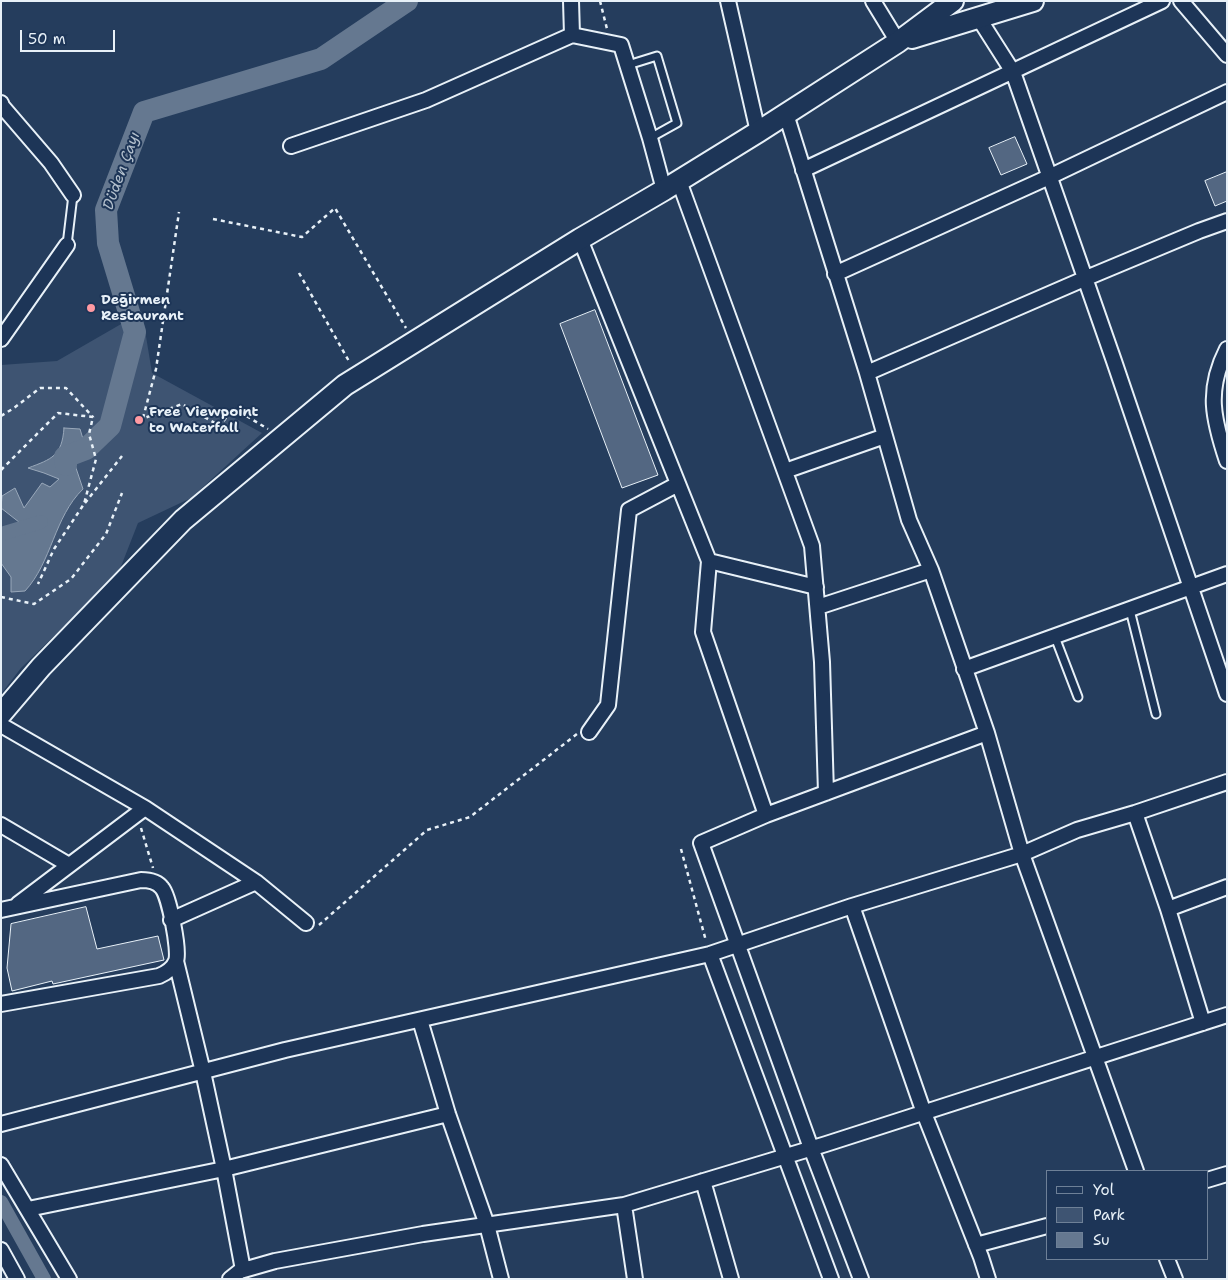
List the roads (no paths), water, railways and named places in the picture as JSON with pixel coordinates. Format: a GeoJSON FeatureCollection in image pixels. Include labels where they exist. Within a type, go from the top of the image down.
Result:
{"type":"FeatureCollection","features":[{"type":"Feature","properties":{"kind":"street"},"geometry":{"type":"LineString","coordinates":[[571,1],[572,35]]}},
{"type":"Feature","properties":{"kind":"street"},"geometry":{"type":"LineString","coordinates":[[728,1],[758,132]]}},
{"type":"Feature","properties":{"kind":"street"},"geometry":{"type":"LineString","coordinates":[[873,1],[898,42]]}},
{"type":"Feature","properties":{"kind":"street"},"geometry":{"type":"LineString","coordinates":[[1,714],[41,667],[183,520],[345,385],[758,132],[898,42],[953,1]]}},
{"type":"Feature","properties":{"kind":"street"},"geometry":{"type":"LineString","coordinates":[[898,42],[1033,1]]}},
{"type":"Feature","properties":{"kind":"street"},"geometry":{"type":"LineString","coordinates":[[803,170],[1162,1]]}},
{"type":"Feature","properties":{"kind":"street"},"geometry":{"type":"LineString","coordinates":[[1180,1],[1227,55]]}},
{"type":"Feature","properties":{"kind":"street"},"geometry":{"type":"LineString","coordinates":[[978,17],[1013,72],[1227,694]]}},
{"type":"Feature","properties":{"kind":"street"},"geometry":{"type":"LineString","coordinates":[[291,146],[426,100],[572,35],[621,45],[650,138],[671,185],[785,471],[812,546],[822,662],[826,793]]}},
{"type":"Feature","properties":{"kind":"street"},"geometry":{"type":"LineString","coordinates":[[835,274],[1050,177],[1227,92]]}},
{"type":"Feature","properties":{"kind":"street"},"geometry":{"type":"LineString","coordinates":[[1,102],[2,106],[51,163],[73,195]]}},
{"type":"Feature","properties":{"kind":"street"},"geometry":{"type":"LineString","coordinates":[[786,114],[835,274],[868,373],[909,520],[931,570],[987,733],[1022,854],[1136,1170]]}},
{"type":"Feature","properties":{"kind":"street"},"geometry":{"type":"LineString","coordinates":[[868,373],[1084,279],[1227,221]]}},
{"type":"Feature","properties":{"kind":"street"},"geometry":{"type":"LineString","coordinates":[[580,240],[710,561],[703,632],[766,815]]}},
{"type":"Feature","properties":{"kind":"street"},"geometry":{"type":"LineString","coordinates":[[1,339],[67,245]]}},
{"type":"Feature","properties":{"kind":"street"},"geometry":{"type":"LineString","coordinates":[[1227,348],[1217,373],[1213,398],[1216,425],[1227,460]]}},
{"type":"Feature","properties":{"kind":"street"},"geometry":{"type":"LineString","coordinates":[[785,471],[885,436]]}},
{"type":"Feature","properties":{"kind":"street"},"geometry":{"type":"LineString","coordinates":[[589,732],[608,705],[629,510],[678,484]]}},
{"type":"Feature","properties":{"kind":"street"},"geometry":{"type":"LineString","coordinates":[[710,561],[816,587]]}},
{"type":"Feature","properties":{"kind":"street"},"geometry":{"type":"LineString","coordinates":[[818,607],[931,570]]}},
{"type":"Feature","properties":{"kind":"street"},"geometry":{"type":"LineString","coordinates":[[964,669],[1227,574]]}},
{"type":"Feature","properties":{"kind":"street"},"geometry":{"type":"LineString","coordinates":[[1,725],[256,882],[306,924]]}},
{"type":"Feature","properties":{"kind":"street"},"geometry":{"type":"LineString","coordinates":[[861,1279],[811,1148],[701,843],[766,815],[987,733]]}},
{"type":"Feature","properties":{"kind":"street"},"geometry":{"type":"LineString","coordinates":[[1,1124],[285,1050],[710,954],[852,906],[1022,854],[1077,830],[1227,782]]}},
{"type":"Feature","properties":{"kind":"street"},"geometry":{"type":"LineString","coordinates":[[7,908],[69,866],[141,812]]}},
{"type":"Feature","properties":{"kind":"street"},"geometry":{"type":"LineString","coordinates":[[1135,813],[1168,909],[1203,1023]]}},
{"type":"Feature","properties":{"kind":"street"},"geometry":{"type":"LineString","coordinates":[[1,825],[69,866]]}},
{"type":"Feature","properties":{"kind":"street"},"geometry":{"type":"LineString","coordinates":[[1,1004],[159,976],[172,968],[178,953],[163,889],[157,883],[149,880],[141,880],[7,908]]}},
{"type":"Feature","properties":{"kind":"street"},"geometry":{"type":"LineString","coordinates":[[171,920],[256,882]]}},
{"type":"Feature","properties":{"kind":"street"},"geometry":{"type":"LineString","coordinates":[[1168,909],[1227,887]]}},
{"type":"Feature","properties":{"kind":"street"},"geometry":{"type":"LineString","coordinates":[[852,906],[924,1113],[988,1279]]}},
{"type":"Feature","properties":{"kind":"street"},"geometry":{"type":"LineString","coordinates":[[710,954],[831,1279]]}},
{"type":"Feature","properties":{"kind":"street"},"geometry":{"type":"LineString","coordinates":[[176,961],[203,1072],[243,1270]]}},
{"type":"Feature","properties":{"kind":"street"},"geometry":{"type":"LineString","coordinates":[[230,1279],[243,1270],[284,1259],[423,1234],[624,1205],[924,1113],[1227,1015]]}},
{"type":"Feature","properties":{"kind":"street"},"geometry":{"type":"LineString","coordinates":[[420,1020],[448,1114],[487,1225],[501,1279]]}},
{"type":"Feature","properties":{"kind":"street"},"geometry":{"type":"LineString","coordinates":[[28,1209],[224,1169],[448,1114]]}},
{"type":"Feature","properties":{"kind":"street"},"geometry":{"type":"LineString","coordinates":[[1,1165],[69,1279]]}},
{"type":"Feature","properties":{"kind":"street"},"geometry":{"type":"LineString","coordinates":[[1208,1180],[1227,1174]]}},
{"type":"Feature","properties":{"kind":"street"},"geometry":{"type":"LineString","coordinates":[[703,1181],[731,1279]]}},
{"type":"Feature","properties":{"kind":"street"},"geometry":{"type":"LineString","coordinates":[[624,1205],[635,1279]]}},
{"type":"Feature","properties":{"kind":"street"},"geometry":{"type":"LineString","coordinates":[[976,1245],[1046,1226]]}},
{"type":"Feature","properties":{"kind":"street"},"geometry":{"type":"LineString","coordinates":[[1,1250],[11,1276]]}},
{"type":"Feature","properties":{"kind":"street"},"geometry":{"type":"LineString","coordinates":[[1168,1260],[1175,1279]]}},
{"type":"Feature","properties":{"kind":"lane"},"geometry":{"type":"LineString","coordinates":[[628,65],[657,56],[677,123],[650,138]]}},
{"type":"Feature","properties":{"kind":"lane"},"geometry":{"type":"LineString","coordinates":[[67,245],[73,195]]}},
{"type":"Feature","properties":{"kind":"lane"},"geometry":{"type":"LineString","coordinates":[[1130,610],[1156,714]]}},
{"type":"Feature","properties":{"kind":"lane"},"geometry":{"type":"LineString","coordinates":[[1055,637],[1078,697]]}},
{"type":"Feature","properties":{"kind":"water"},"geometry":{"type":"Polygon","coordinates":[[[64,428],[80,429],[86,449],[74,462],[83,489],[73,500],[34,579],[25,591],[11,592],[11,577],[1,563],[1,538],[20,532],[24,526],[1,508],[2,496],[15,488],[24,508],[42,483],[50,487],[59,479],[28,468],[49,459],[58,451],[64,428]]]}},
{"type":"Feature","properties":{"kind":"waterway","name":"Düden Çayı"},"geometry":{"type":"LineString","coordinates":[[66,465],[65,457],[86,449],[110,426],[135,332],[108,243],[106,210],[144,112],[321,59],[407,1]]}},
{"type":"Feature","properties":{"kind":"waterway"},"geometry":{"type":"LineString","coordinates":[[1,534],[41,522]]}},
{"type":"Feature","properties":{"kind":"waterway"},"geometry":{"type":"LineString","coordinates":[[1,1202],[44,1279]]}},
{"type":"Feature","properties":{"kind":"place","name":"Değirmen Restaurant"},"geometry":{"type":"Point","coordinates":[91,308]}},
{"type":"Feature","properties":{"kind":"place","name":"Free Viewpoint to Waterfall"},"geometry":{"type":"Point","coordinates":[139,420]}}]}
